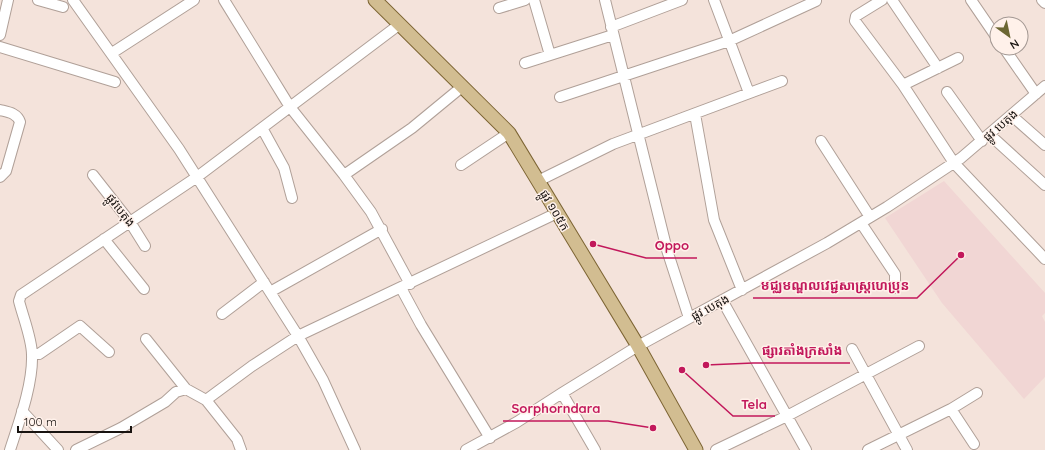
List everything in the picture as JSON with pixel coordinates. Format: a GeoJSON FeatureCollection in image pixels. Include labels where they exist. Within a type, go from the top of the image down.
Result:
{"type":"FeatureCollection","features":[{"type":"Feature","properties":{"kind":"main road","name":"ផ្លូវ ១០៥ក"},"geometry":{"type":"LineString","coordinates":[[375,0],[509,133],[638,346],[696,450]]}},
{"type":"Feature","properties":{"kind":"street"},"geometry":{"type":"LineString","coordinates":[[0,35],[8,0]]}},
{"type":"Feature","properties":{"kind":"street"},"geometry":{"type":"LineString","coordinates":[[38,0],[63,7]]}},
{"type":"Feature","properties":{"kind":"street"},"geometry":{"type":"LineString","coordinates":[[73,0],[112,53],[197,178],[298,336],[323,380],[355,450]]}},
{"type":"Feature","properties":{"kind":"street"},"geometry":{"type":"LineString","coordinates":[[112,53],[194,0]]}},
{"type":"Feature","properties":{"kind":"street"},"geometry":{"type":"LineString","coordinates":[[224,0],[290,107],[344,175],[382,229],[410,284]]}},
{"type":"Feature","properties":{"kind":"street"},"geometry":{"type":"LineString","coordinates":[[499,8],[525,0]]}},
{"type":"Feature","properties":{"kind":"street"},"geometry":{"type":"LineString","coordinates":[[534,0],[550,55]]}},
{"type":"Feature","properties":{"kind":"street"},"geometry":{"type":"LineString","coordinates":[[605,0],[667,250],[689,318]]}},
{"type":"Feature","properties":{"kind":"street"},"geometry":{"type":"LineString","coordinates":[[525,63],[612,31],[682,0]]}},
{"type":"Feature","properties":{"kind":"street"},"geometry":{"type":"LineString","coordinates":[[714,0],[749,93]]}},
{"type":"Feature","properties":{"kind":"street"},"geometry":{"type":"LineString","coordinates":[[882,0],[854,18],[903,85],[954,163],[1045,258]]}},
{"type":"Feature","properties":{"kind":"street"},"geometry":{"type":"LineString","coordinates":[[892,0],[938,68]]}},
{"type":"Feature","properties":{"kind":"street"},"geometry":{"type":"LineString","coordinates":[[971,0],[989,26]]}},
{"type":"Feature","properties":{"kind":"street"},"geometry":{"type":"LineString","coordinates":[[1042,0],[1045,3]]}},
{"type":"Feature","properties":{"kind":"street"},"geometry":{"type":"LineString","coordinates":[[560,97],[729,41],[816,1]]}},
{"type":"Feature","properties":{"kind":"street"},"geometry":{"type":"LineString","coordinates":[[10,450],[22,411],[32,354],[19,301],[20,297],[25,292],[197,178],[400,24]]}},
{"type":"Feature","properties":{"kind":"street"},"geometry":{"type":"LineString","coordinates":[[0,47],[115,82]]}},
{"type":"Feature","properties":{"kind":"street"},"geometry":{"type":"LineString","coordinates":[[1010,56],[1036,94]]}},
{"type":"Feature","properties":{"kind":"street"},"geometry":{"type":"LineString","coordinates":[[903,85],[958,58]]}},
{"type":"Feature","properties":{"kind":"street"},"geometry":{"type":"LineString","coordinates":[[538,181],[613,144],[782,81]]}},
{"type":"Feature","properties":{"kind":"street"},"geometry":{"type":"LineString","coordinates":[[344,175],[400,138],[463,86]]}},
{"type":"Feature","properties":{"kind":"street","name":"ផ្លូវ បេតុង"},"geometry":{"type":"LineString","coordinates":[[466,450],[490,438],[638,346],[742,290],[866,220],[954,163],[986,138],[1045,86]]}},
{"type":"Feature","properties":{"kind":"street"},"geometry":{"type":"LineString","coordinates":[[947,92],[986,138],[1045,185]]}},
{"type":"Feature","properties":{"kind":"street"},"geometry":{"type":"LineString","coordinates":[[0,110],[14,114],[19,117],[20,122],[6,170],[0,177]]}},
{"type":"Feature","properties":{"kind":"street"},"geometry":{"type":"LineString","coordinates":[[695,114],[714,220],[742,290]]}},
{"type":"Feature","properties":{"kind":"street"},"geometry":{"type":"LineString","coordinates":[[1011,116],[1045,145]]}},
{"type":"Feature","properties":{"kind":"street"},"geometry":{"type":"LineString","coordinates":[[262,128],[284,168],[292,198]]}},
{"type":"Feature","properties":{"kind":"street"},"geometry":{"type":"LineString","coordinates":[[461,165],[509,133]]}},
{"type":"Feature","properties":{"kind":"street"},"geometry":{"type":"LineString","coordinates":[[821,141],[866,220],[894,274],[895,288]]}},
{"type":"Feature","properties":{"kind":"street","name":"ផ្លូវបេតុង"},"geometry":{"type":"LineString","coordinates":[[93,175],[130,222],[145,246]]}},
{"type":"Feature","properties":{"kind":"street"},"geometry":{"type":"LineString","coordinates":[[206,400],[252,366],[298,336],[557,213]]}},
{"type":"Feature","properties":{"kind":"street"},"geometry":{"type":"LineString","coordinates":[[270,292],[382,229]]}},
{"type":"Feature","properties":{"kind":"street"},"geometry":{"type":"LineString","coordinates":[[104,239],[144,289]]}},
{"type":"Feature","properties":{"kind":"street"},"geometry":{"type":"LineString","coordinates":[[222,314],[264,282]]}},
{"type":"Feature","properties":{"kind":"street"},"geometry":{"type":"LineString","coordinates":[[400,288],[420,325],[490,438]]}},
{"type":"Feature","properties":{"kind":"street"},"geometry":{"type":"LineString","coordinates":[[722,300],[806,450]]}},
{"type":"Feature","properties":{"kind":"street"},"geometry":{"type":"LineString","coordinates":[[32,354],[38,354],[80,326],[109,352]]}},
{"type":"Feature","properties":{"kind":"street"},"geometry":{"type":"LineString","coordinates":[[146,339],[186,389],[206,400],[237,439],[241,450]]}},
{"type":"Feature","properties":{"kind":"street"},"geometry":{"type":"LineString","coordinates":[[716,450],[787,416],[919,346]]}},
{"type":"Feature","properties":{"kind":"street"},"geometry":{"type":"LineString","coordinates":[[852,349],[907,450]]}},
{"type":"Feature","properties":{"kind":"street"},"geometry":{"type":"LineString","coordinates":[[76,450],[121,428],[165,402],[176,392],[186,389]]}},
{"type":"Feature","properties":{"kind":"street"},"geometry":{"type":"LineString","coordinates":[[562,392],[595,450]]}},
{"type":"Feature","properties":{"kind":"street"},"geometry":{"type":"LineString","coordinates":[[868,450],[950,409],[978,393]]}},
{"type":"Feature","properties":{"kind":"street"},"geometry":{"type":"LineString","coordinates":[[950,409],[974,444]]}},
{"type":"Feature","properties":{"kind":"street"},"geometry":{"type":"LineString","coordinates":[[22,411],[58,450]]}},
{"type":"Feature","properties":{"kind":"shaded area"},"geometry":{"type":"Polygon","coordinates":[[[944,181],[1045,293],[1045,313],[1042,316],[1045,322],[1045,377],[1024,399],[942,303],[885,218],[944,181]]]}},
{"type":"Feature","properties":{"kind":"place","name":"Oppo"},"geometry":{"type":"Point","coordinates":[593,244]}},
{"type":"Feature","properties":{"kind":"place","name":"មជ្ឈមណ្ឌលវេជ្ជសាស្ត្រហេប្រុន"},"geometry":{"type":"Point","coordinates":[961,255]}},
{"type":"Feature","properties":{"kind":"place","name":"ផ្សារតាំងក្រសាំង"},"geometry":{"type":"Point","coordinates":[706,365]}},
{"type":"Feature","properties":{"kind":"place","name":"Tela"},"geometry":{"type":"Point","coordinates":[682,370]}},
{"type":"Feature","properties":{"kind":"place","name":"Sorphorndara"},"geometry":{"type":"Point","coordinates":[653,428]}}]}
